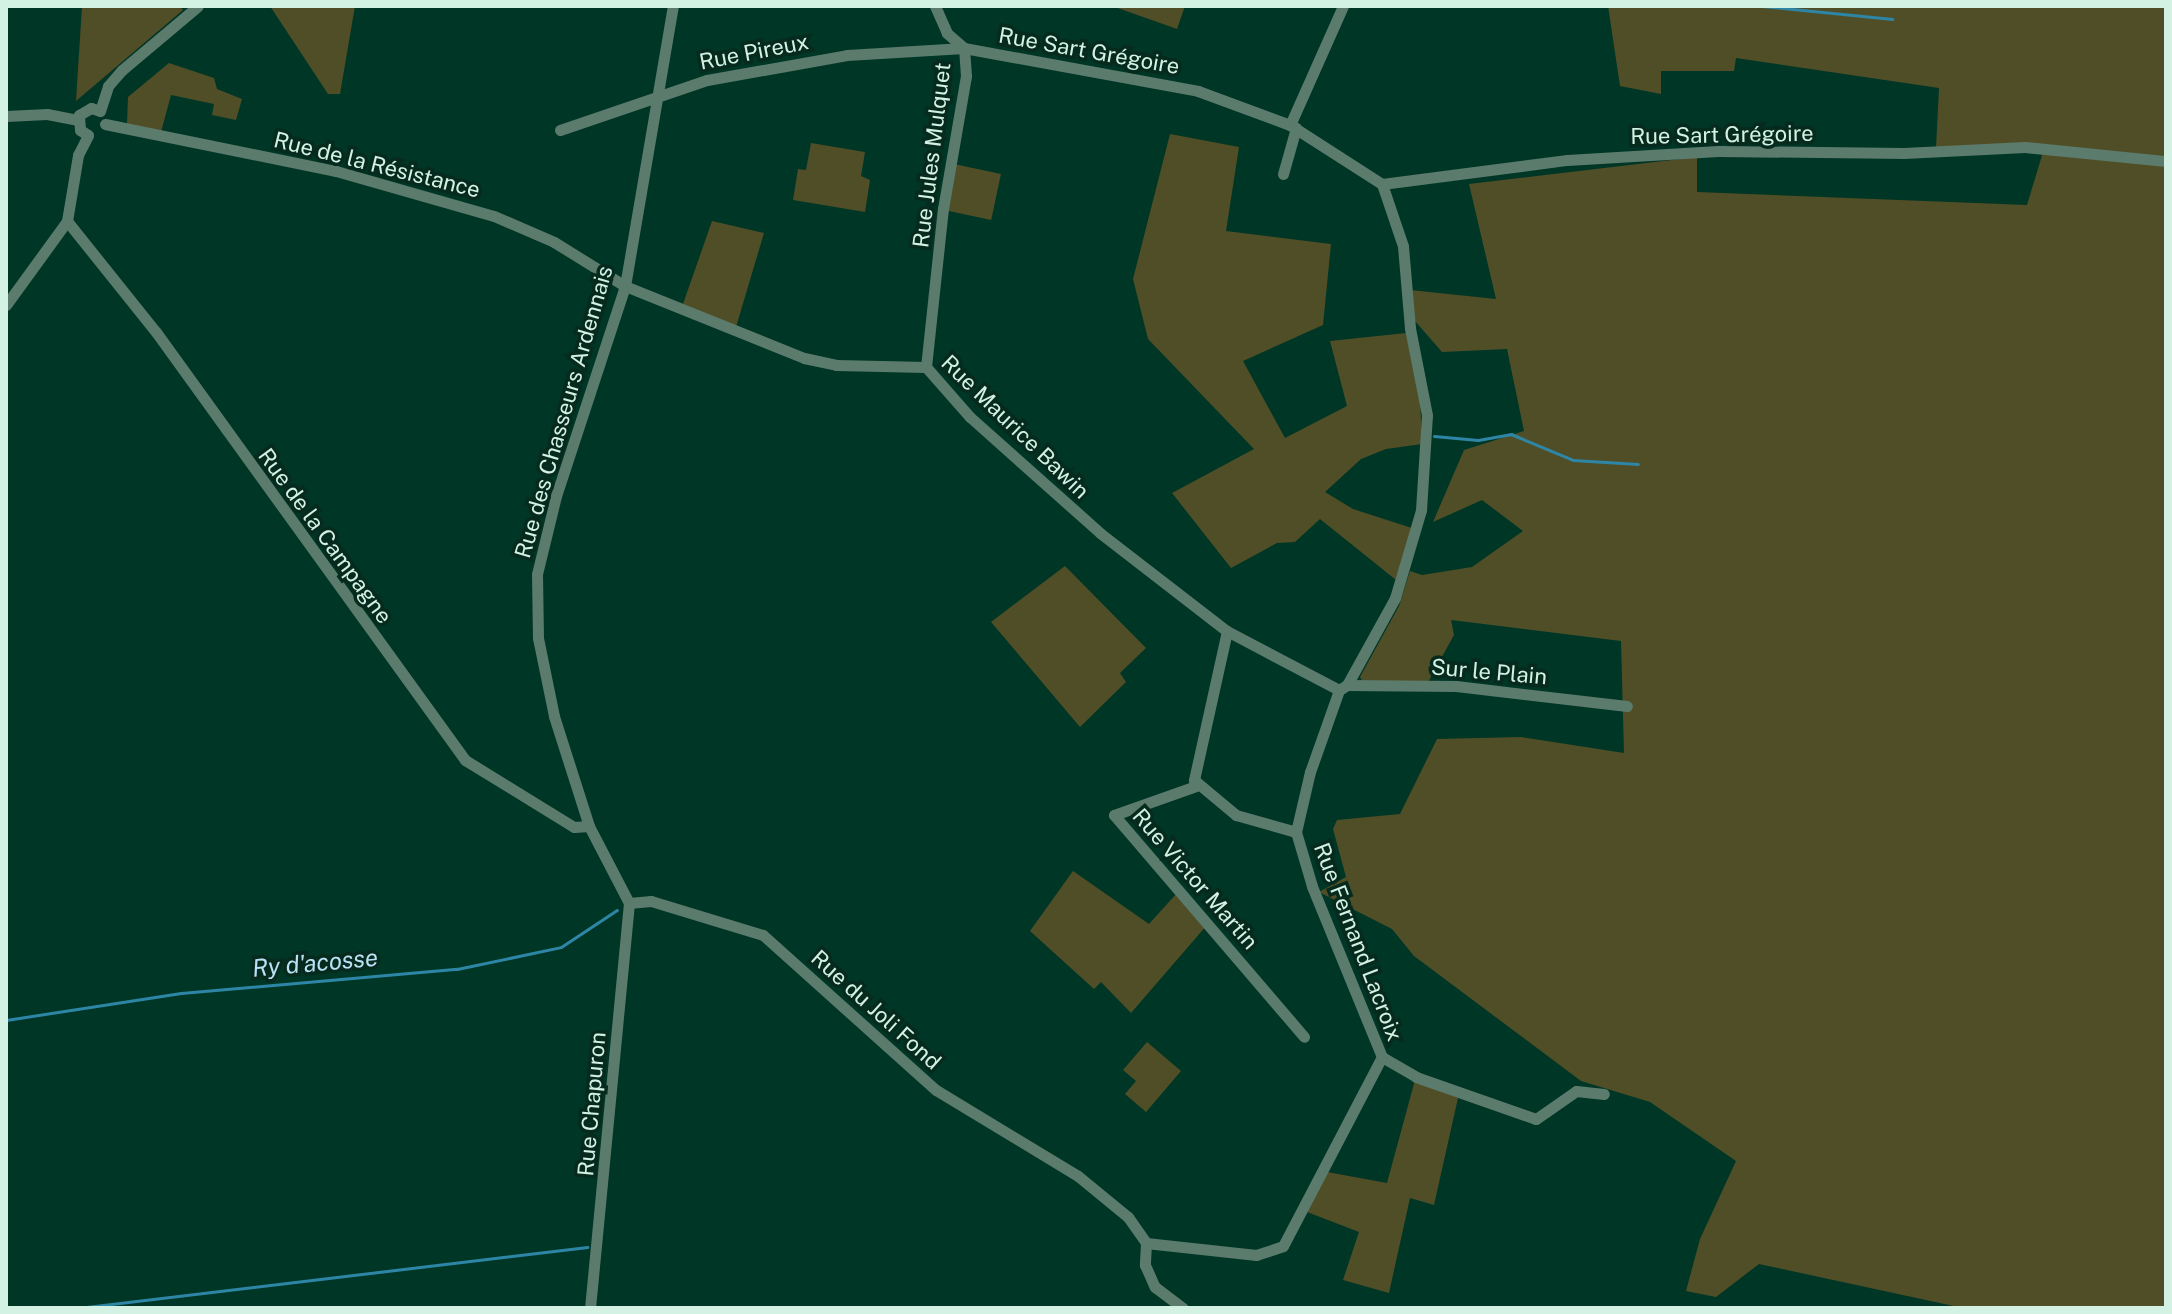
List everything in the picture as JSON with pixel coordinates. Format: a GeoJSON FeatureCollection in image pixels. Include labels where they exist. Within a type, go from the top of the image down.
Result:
{"type":"FeatureCollection","features":[{"type":"Feature","properties":{"kind":"street"},"geometry":{"type":"LineString","coordinates":[[88,135],[97,134],[105,124],[100,111],[108,86],[122,70],[198,6]]}},
{"type":"Feature","properties":{"kind":"street","name":"Rue des Chasseurs Ardennais"},"geometry":{"type":"LineString","coordinates":[[589,826],[541,657],[537,574],[556,496],[625,286],[673,6]]}},
{"type":"Feature","properties":{"kind":"street","name":"Rue Jules Mulquet"},"geometry":{"type":"LineString","coordinates":[[926,367],[943,209],[966,76],[964,48],[947,33],[935,6]]}},
{"type":"Feature","properties":{"kind":"street"},"geometry":{"type":"LineString","coordinates":[[1283,174],[1293,126],[1343,6]]}},
{"type":"Feature","properties":{"kind":"street","name":"Rue Pireux"},"geometry":{"type":"LineString","coordinates":[[560,130],[655,97],[775,66],[847,55],[964,48]]}},
{"type":"Feature","properties":{"kind":"street","name":"Rue Sart Grégoire"},"geometry":{"type":"LineString","coordinates":[[964,48],[1066,71],[1173,85],[1293,126],[1382,184],[1567,160],[1718,151],[1904,153],[2025,147],[2166,161]]}},
{"type":"Feature","properties":{"kind":"street"},"geometry":{"type":"LineString","coordinates":[[78,120],[86,109],[100,111]]}},
{"type":"Feature","properties":{"kind":"street"},"geometry":{"type":"LineString","coordinates":[[6,116],[47,114],[78,120],[88,135]]}},
{"type":"Feature","properties":{"kind":"street","name":"Rue de la Résistance"},"geometry":{"type":"LineString","coordinates":[[105,124],[336,171],[494,216],[554,242],[625,286]]}},
{"type":"Feature","properties":{"kind":"street"},"geometry":{"type":"LineString","coordinates":[[6,305],[67,221],[78,155],[88,135]]}},
{"type":"Feature","properties":{"kind":"street","name":"Rue Fernand Lacroix"},"geometry":{"type":"LineString","coordinates":[[1146,1243],[1256,1255],[1283,1246],[1382,1057],[1312,886],[1296,832],[1310,772],[1343,688],[1395,598],[1421,510],[1425,398],[1410,328],[1403,246],[1382,184]]}},
{"type":"Feature","properties":{"kind":"street","name":"Rue de la Campagne"},"geometry":{"type":"LineString","coordinates":[[67,221],[87,240],[156,332],[465,760],[574,827],[589,826]]}},
{"type":"Feature","properties":{"kind":"street","name":"Rue Maurice Bawin"},"geometry":{"type":"LineString","coordinates":[[625,286],[804,358],[836,365],[926,367],[1022,467],[1227,631],[1343,688]]}},
{"type":"Feature","properties":{"kind":"street"},"geometry":{"type":"LineString","coordinates":[[1227,631],[1196,786],[1236,815],[1296,832]]}},
{"type":"Feature","properties":{"kind":"street","name":"Sur le Plain"},"geometry":{"type":"LineString","coordinates":[[1343,688],[1456,686],[1627,706]]}},
{"type":"Feature","properties":{"kind":"street","name":"Rue Victor Martin"},"geometry":{"type":"LineString","coordinates":[[1196,786],[1114,815],[1304,1037]]}},
{"type":"Feature","properties":{"kind":"street"},"geometry":{"type":"LineString","coordinates":[[589,826],[629,903]]}},
{"type":"Feature","properties":{"kind":"street","name":"Rue du Joli Fond"},"geometry":{"type":"LineString","coordinates":[[629,903],[651,901],[763,935],[927,1083],[1078,1176],[1128,1217],[1146,1243]]}},
{"type":"Feature","properties":{"kind":"street","name":"Rue Chapuron"},"geometry":{"type":"LineString","coordinates":[[590,1308],[629,903]]}},
{"type":"Feature","properties":{"kind":"street"},"geometry":{"type":"LineString","coordinates":[[1382,1057],[1416,1077],[1536,1119],[1576,1091],[1604,1094]]}},
{"type":"Feature","properties":{"kind":"street"},"geometry":{"type":"LineString","coordinates":[[1146,1243],[1145,1265],[1155,1287],[1183,1308]]}},
{"type":"Feature","properties":{"kind":"shaded area"},"geometry":{"type":"Polygon","coordinates":[[[82,6],[179,6],[183,10],[76,101],[82,6]]]}},
{"type":"Feature","properties":{"kind":"shaded area"},"geometry":{"type":"Polygon","coordinates":[[[270,6],[355,6],[340,94],[328,94],[270,6]]]}},
{"type":"Feature","properties":{"kind":"shaded area"},"geometry":{"type":"Polygon","coordinates":[[[1112,6],[1185,6],[1177,29],[1112,6]]]}},
{"type":"Feature","properties":{"kind":"shaded area"},"geometry":{"type":"Polygon","coordinates":[[[1608,6],[2166,6],[2166,1308],[1963,1308],[1759,1264],[1716,1297],[1686,1291],[1700,1239],[1736,1161],[1650,1102],[1581,1081],[1414,956],[1392,929],[1319,892],[1346,877],[1333,829],[1337,820],[1400,814],[1437,739],[1521,737],[1624,753],[1621,641],[1451,620],[1454,635],[1427,684],[1365,685],[1360,677],[1399,606],[1410,571],[1422,575],[1472,567],[1523,531],[1482,500],[1433,522],[1464,450],[1524,431],[1507,349],[1442,352],[1415,321],[1410,290],[1496,299],[1469,184],[1697,157],[1697,192],[2027,205],[2043,152],[1936,148],[1939,88],[1736,58],[1734,71],[1661,71],[1661,94],[1620,86],[1608,6]]]}},
{"type":"Feature","properties":{"kind":"shaded area"},"geometry":{"type":"Polygon","coordinates":[[[169,63],[214,78],[217,89],[242,99],[236,120],[212,115],[214,104],[171,95],[161,132],[127,124],[128,97],[169,63]]]}},
{"type":"Feature","properties":{"kind":"shaded area"},"geometry":{"type":"Polygon","coordinates":[[[1170,134],[1239,147],[1226,231],[1331,244],[1323,325],[1243,361],[1285,438],[1347,406],[1330,341],[1406,333],[1420,398],[1422,444],[1386,449],[1361,459],[1325,492],[1353,509],[1415,529],[1396,580],[1320,519],[1295,542],[1277,543],[1231,568],[1172,493],[1254,449],[1148,339],[1133,279],[1170,134]]]}},
{"type":"Feature","properties":{"kind":"shaded area"},"geometry":{"type":"Polygon","coordinates":[[[811,143],[865,152],[861,176],[870,180],[865,212],[793,200],[798,169],[806,170],[811,143]]]}},
{"type":"Feature","properties":{"kind":"shaded area"},"geometry":{"type":"Polygon","coordinates":[[[954,164],[1001,174],[991,220],[944,210],[954,164]]]}},
{"type":"Feature","properties":{"kind":"shaded area"},"geometry":{"type":"Polygon","coordinates":[[[712,221],[764,233],[736,327],[683,304],[712,221]]]}},
{"type":"Feature","properties":{"kind":"shaded area"},"geometry":{"type":"Polygon","coordinates":[[[1065,566],[1146,648],[1120,673],[1126,682],[1080,727],[991,622],[1065,566]]]}},
{"type":"Feature","properties":{"kind":"shaded area"},"geometry":{"type":"Polygon","coordinates":[[[1073,871],[1149,924],[1177,893],[1207,925],[1131,1013],[1101,982],[1094,989],[1030,931],[1073,871]]]}},
{"type":"Feature","properties":{"kind":"shaded area"},"geometry":{"type":"Polygon","coordinates":[[[1147,1042],[1181,1071],[1146,1112],[1125,1094],[1136,1081],[1123,1070],[1147,1042]]]}},
{"type":"Feature","properties":{"kind":"shaded area"},"geometry":{"type":"Polygon","coordinates":[[[1415,1080],[1458,1098],[1434,1205],[1410,1198],[1389,1293],[1343,1280],[1359,1232],[1307,1212],[1327,1172],[1387,1183],[1415,1080]]]}},
{"type":"Feature","properties":{"kind":"waterway"},"geometry":{"type":"LineString","coordinates":[[1762,6],[1892,19]]}},
{"type":"Feature","properties":{"kind":"waterway"},"geometry":{"type":"LineString","coordinates":[[1434,436],[1478,440],[1511,434],[1573,460],[1638,464]]}},
{"type":"Feature","properties":{"kind":"waterway","name":"Ry d'acosse"},"geometry":{"type":"LineString","coordinates":[[6,1020],[181,993],[457,969],[561,947],[617,910]]}},
{"type":"Feature","properties":{"kind":"waterway"},"geometry":{"type":"LineString","coordinates":[[78,1308],[587,1247]]}}]}
